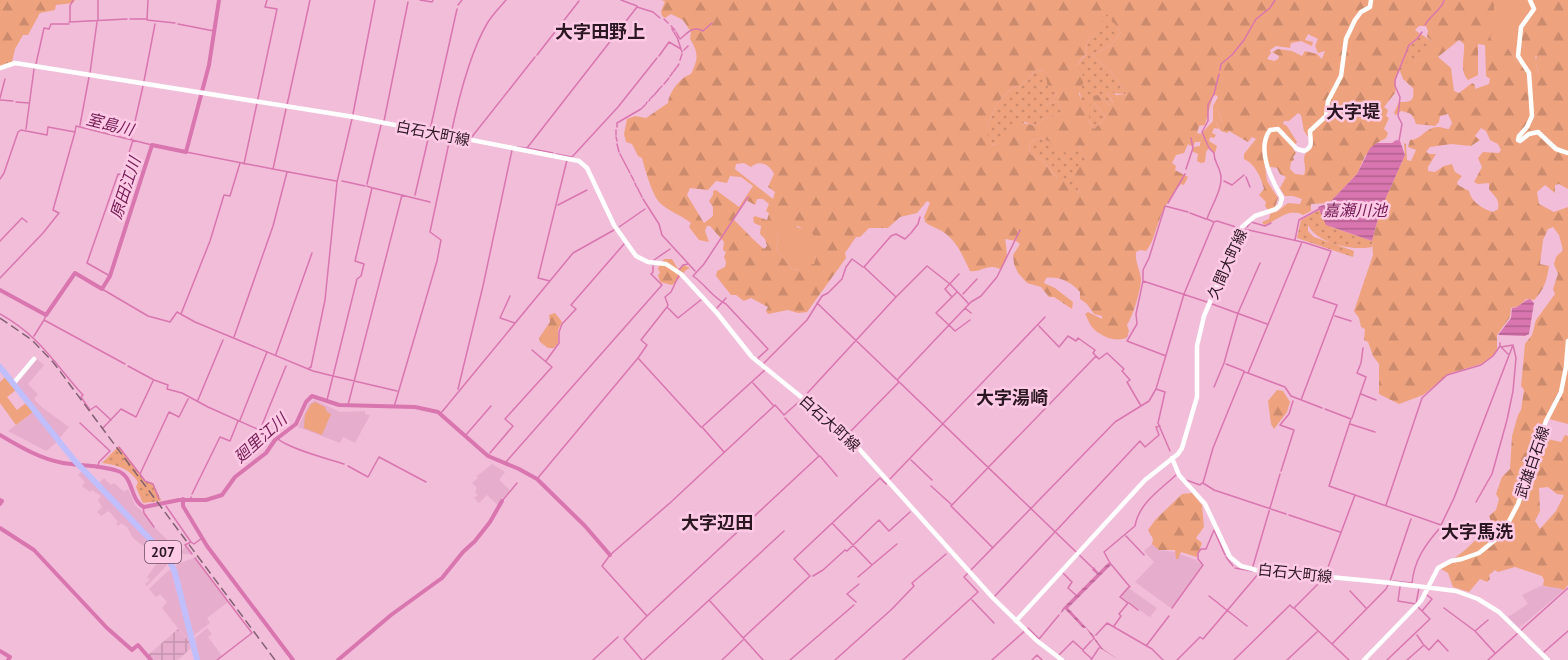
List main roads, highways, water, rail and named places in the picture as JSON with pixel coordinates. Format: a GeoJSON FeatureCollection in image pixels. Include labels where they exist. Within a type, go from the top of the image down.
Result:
{"type":"FeatureCollection","features":[{"type":"Feature","properties":{"kind":"highway","name":"207"},"geometry":{"type":"LineString","coordinates":[[0,367],[74,460],[169,559],[175,573],[197,660]]}},
{"type":"Feature","properties":{"kind":"main road","name":"久間大町線"},"geometry":{"type":"LineString","coordinates":[[1172,458],[1182,448],[1195,408],[1198,383],[1197,346],[1201,325],[1239,231],[1249,220],[1276,209],[1281,202],[1282,198],[1271,179],[1266,156],[1264,145],[1267,133],[1278,129],[1297,149],[1304,151],[1309,148],[1310,131],[1324,120],[1328,101],[1341,76],[1346,39],[1357,16],[1370,7],[1371,0]]}},
{"type":"Feature","properties":{"kind":"main road"},"geometry":{"type":"LineString","coordinates":[[1530,0],[1534,9],[1521,27],[1518,56],[1529,73],[1532,116],[1518,140],[1521,141],[1529,134],[1538,132],[1556,149],[1568,153]]}},
{"type":"Feature","properties":{"kind":"main road","name":"白石大町線"},"geometry":{"type":"LineString","coordinates":[[0,68],[15,63],[117,78],[198,94],[354,117],[579,161],[588,170],[614,225],[636,256],[648,262],[671,267],[689,282],[747,352],[843,431],[969,573],[1016,621]]}},
{"type":"Feature","properties":{"kind":"main road","name":"武雄白石線"},"geometry":{"type":"LineString","coordinates":[[1364,660],[1416,607],[1438,568],[1451,561],[1479,553],[1495,540],[1507,525],[1518,504],[1546,421],[1561,392],[1568,341]]}},
{"type":"Feature","properties":{"kind":"main road"},"geometry":{"type":"LineString","coordinates":[[14,384],[34,359]]}},
{"type":"Feature","properties":{"kind":"main road","name":"白石大町線"},"geometry":{"type":"LineString","coordinates":[[1172,458],[1178,474],[1201,498],[1227,554],[1237,564],[1256,570],[1451,590],[1478,599],[1499,612],[1548,660]]}},
{"type":"Feature","properties":{"kind":"main road"},"geometry":{"type":"LineString","coordinates":[[1059,658],[1016,621],[1145,480],[1172,458]]}},
{"type":"Feature","properties":{"kind":"water","name":"嘉瀬川池"},"geometry":{"type":"Polygon","coordinates":[[[1396,140],[1400,141],[1405,155],[1380,211],[1372,241],[1326,225],[1318,207],[1329,203],[1357,174],[1370,148],[1377,143],[1392,143],[1396,140]]]}},
{"type":"Feature","properties":{"kind":"water"},"geometry":{"type":"Polygon","coordinates":[[[1530,299],[1534,303],[1529,334],[1525,336],[1498,335],[1511,318],[1512,308],[1530,299]]]}},
{"type":"Feature","properties":{"kind":"water"},"geometry":{"type":"Polygon","coordinates":[[[1108,563],[1111,565],[1068,608],[1094,636],[1096,634],[1094,637],[1103,649],[1119,660],[1100,648],[1094,639],[1091,642],[1093,638],[1086,628],[1083,628],[1065,609],[1060,614],[1063,608],[1097,574],[1092,570],[1094,567],[1098,573],[1108,563]]]}},
{"type":"Feature","properties":{"kind":"waterway"},"geometry":{"type":"LineString","coordinates":[[70,21],[70,6],[73,0]]}},
{"type":"Feature","properties":{"kind":"waterway"},"geometry":{"type":"LineString","coordinates":[[98,0],[98,20]]}},
{"type":"Feature","properties":{"kind":"waterway"},"geometry":{"type":"LineString","coordinates":[[148,0],[147,20],[175,23]]}},
{"type":"Feature","properties":{"kind":"waterway","name":"原田江川"},"geometry":{"type":"LineString","coordinates":[[0,290],[46,315],[75,273],[102,289],[110,276],[152,145],[186,152],[209,65],[219,0]]}},
{"type":"Feature","properties":{"kind":"waterway"},"geometry":{"type":"LineString","coordinates":[[244,164],[277,9],[265,7],[267,0]]}},
{"type":"Feature","properties":{"kind":"waterway"},"geometry":{"type":"LineString","coordinates":[[287,105],[310,0]]}},
{"type":"Feature","properties":{"kind":"waterway"},"geometry":{"type":"LineString","coordinates":[[353,114],[375,0]]}},
{"type":"Feature","properties":{"kind":"waterway"},"geometry":{"type":"LineString","coordinates":[[420,0],[432,2],[433,0]]}},
{"type":"Feature","properties":{"kind":"waterway"},"geometry":{"type":"LineString","coordinates":[[458,5],[462,0]]}},
{"type":"Feature","properties":{"kind":"waterway"},"geometry":{"type":"LineString","coordinates":[[451,134],[461,91],[476,47],[488,22],[506,0]]}},
{"type":"Feature","properties":{"kind":"waterway"},"geometry":{"type":"LineString","coordinates":[[621,0],[637,6]]}},
{"type":"Feature","properties":{"kind":"waterway"},"geometry":{"type":"LineString","coordinates":[[1220,70],[1221,64],[1244,40],[1256,19],[1270,8],[1275,0]]}},
{"type":"Feature","properties":{"kind":"waterway"},"geometry":{"type":"LineString","coordinates":[[1425,25],[1444,0]]}},
{"type":"Feature","properties":{"kind":"waterway"},"geometry":{"type":"LineString","coordinates":[[537,55],[579,1]]}},
{"type":"Feature","properties":{"kind":"waterway"},"geometry":{"type":"LineString","coordinates":[[384,121],[408,2]]}},
{"type":"Feature","properties":{"kind":"waterway"},"geometry":{"type":"LineString","coordinates":[[517,147],[527,148],[637,7],[653,12],[660,18]]}},
{"type":"Feature","properties":{"kind":"waterway"},"geometry":{"type":"LineString","coordinates":[[430,130],[457,9]]}},
{"type":"Feature","properties":{"kind":"waterway"},"geometry":{"type":"LineString","coordinates":[[69,22],[127,19]]}},
{"type":"Feature","properties":{"kind":"waterway"},"geometry":{"type":"LineString","coordinates":[[130,19],[147,19]]}},
{"type":"Feature","properties":{"kind":"waterway"},"geometry":{"type":"LineString","coordinates":[[664,19],[668,23]]}},
{"type":"Feature","properties":{"kind":"waterway"},"geometry":{"type":"LineString","coordinates":[[90,73],[97,22]]}},
{"type":"Feature","properties":{"kind":"waterway"},"geometry":{"type":"LineString","coordinates":[[676,32],[680,39],[693,29],[703,31],[712,23]]}},
{"type":"Feature","properties":{"kind":"waterway"},"geometry":{"type":"LineString","coordinates":[[36,64],[44,28],[49,29],[51,24],[69,24]]}},
{"type":"Feature","properties":{"kind":"waterway"},"geometry":{"type":"LineString","coordinates":[[144,81],[155,24]]}},
{"type":"Feature","properties":{"kind":"waterway"},"geometry":{"type":"LineString","coordinates":[[178,24],[214,31]]}},
{"type":"Feature","properties":{"kind":"waterway"},"geometry":{"type":"LineString","coordinates":[[671,26],[675,30]]}},
{"type":"Feature","properties":{"kind":"waterway"},"geometry":{"type":"LineString","coordinates":[[672,29],[676,36]]}},
{"type":"Feature","properties":{"kind":"waterway"},"geometry":{"type":"LineString","coordinates":[[1399,141],[1402,124],[1398,116],[1400,97],[1395,80],[1409,45],[1422,32]]}},
{"type":"Feature","properties":{"kind":"waterway"},"geometry":{"type":"LineString","coordinates":[[677,37],[682,52]]}},
{"type":"Feature","properties":{"kind":"waterway"},"geometry":{"type":"LineString","coordinates":[[659,56],[669,42],[681,49]]}},
{"type":"Feature","properties":{"kind":"waterway"},"geometry":{"type":"LineString","coordinates":[[684,50],[688,46]]}},
{"type":"Feature","properties":{"kind":"waterway"},"geometry":{"type":"LineString","coordinates":[[680,60],[682,54]]}},
{"type":"Feature","properties":{"kind":"waterway"},"geometry":{"type":"LineString","coordinates":[[471,138],[535,57]]}},
{"type":"Feature","properties":{"kind":"waterway"},"geometry":{"type":"LineString","coordinates":[[556,154],[572,157],[618,107],[657,58]]}},
{"type":"Feature","properties":{"kind":"waterway"},"geometry":{"type":"LineString","coordinates":[[26,129],[34,69]]}},
{"type":"Feature","properties":{"kind":"waterway"},"geometry":{"type":"LineString","coordinates":[[971,570],[1115,422],[1149,401],[1156,389],[1184,294],[1214,222],[1207,219],[1219,190],[1221,178],[1214,153],[1209,148],[1202,132],[1208,121],[1208,105],[1214,94],[1219,74]]}},
{"type":"Feature","properties":{"kind":"waterway"},"geometry":{"type":"LineString","coordinates":[[80,125],[89,77]]}},
{"type":"Feature","properties":{"kind":"waterway"},"geometry":{"type":"LineString","coordinates":[[664,84],[669,78]]}},
{"type":"Feature","properties":{"kind":"waterway"},"geometry":{"type":"LineString","coordinates":[[0,98],[5,79]]}},
{"type":"Feature","properties":{"kind":"waterway"},"geometry":{"type":"LineString","coordinates":[[131,139],[143,86]]}},
{"type":"Feature","properties":{"kind":"waterway"},"geometry":{"type":"LineString","coordinates":[[655,94],[660,88]]}},
{"type":"Feature","properties":{"kind":"waterway"},"geometry":{"type":"LineString","coordinates":[[651,98],[654,95]]}},
{"type":"Feature","properties":{"kind":"waterway"},"geometry":{"type":"LineString","coordinates":[[0,100],[13,101]]}},
{"type":"Feature","properties":{"kind":"waterway"},"geometry":{"type":"LineString","coordinates":[[16,102],[29,103]]}},
{"type":"Feature","properties":{"kind":"waterway"},"geometry":{"type":"LineString","coordinates":[[642,108],[645,105]]}},
{"type":"Feature","properties":{"kind":"waterway"},"geometry":{"type":"LineString","coordinates":[[186,152],[273,169],[286,109]]}},
{"type":"Feature","properties":{"kind":"waterway"},"geometry":{"type":"LineString","coordinates":[[617,127],[617,123],[641,109]]}},
{"type":"Feature","properties":{"kind":"waterway"},"geometry":{"type":"LineString","coordinates":[[309,368],[325,300],[337,182],[352,119]]}},
{"type":"Feature","properties":{"kind":"waterway"},"geometry":{"type":"LineString","coordinates":[[367,184],[381,125]]}},
{"type":"Feature","properties":{"kind":"waterway","name":"室島川"},"geometry":{"type":"LineString","coordinates":[[0,179],[18,132],[21,130],[47,135],[48,127],[75,132],[76,126],[152,145]]}},
{"type":"Feature","properties":{"kind":"waterway"},"geometry":{"type":"LineString","coordinates":[[616,130],[616,135]]}},
{"type":"Feature","properties":{"kind":"waterway"},"geometry":{"type":"LineString","coordinates":[[0,278],[59,213],[53,210],[75,132]]}},
{"type":"Feature","properties":{"kind":"waterway"},"geometry":{"type":"LineString","coordinates":[[415,195],[429,135]]}},
{"type":"Feature","properties":{"kind":"waterway"},"geometry":{"type":"LineString","coordinates":[[616,137],[617,141]]}},
{"type":"Feature","properties":{"kind":"waterway"},"geometry":{"type":"LineString","coordinates":[[394,407],[437,261],[441,240],[430,232],[450,138]]}},
{"type":"Feature","properties":{"kind":"waterway"},"geometry":{"type":"LineString","coordinates":[[1186,169],[1193,148],[1191,138]]}},
{"type":"Feature","properties":{"kind":"waterway"},"geometry":{"type":"LineString","coordinates":[[110,276],[87,263],[118,174],[122,175],[133,140]]}},
{"type":"Feature","properties":{"kind":"waterway"},"geometry":{"type":"LineString","coordinates":[[617,144],[619,152]]}},
{"type":"Feature","properties":{"kind":"waterway"},"geometry":{"type":"LineString","coordinates":[[527,148],[553,153]]}},
{"type":"Feature","properties":{"kind":"waterway"},"geometry":{"type":"LineString","coordinates":[[458,389],[512,150]]}},
{"type":"Feature","properties":{"kind":"waterway"},"geometry":{"type":"LineString","coordinates":[[620,154],[630,173]]}},
{"type":"Feature","properties":{"kind":"waterway"},"geometry":{"type":"LineString","coordinates":[[550,281],[538,278],[567,160]]}},
{"type":"Feature","properties":{"kind":"waterway"},"geometry":{"type":"LineString","coordinates":[[181,314],[210,241],[224,195],[230,196],[240,163]]}},
{"type":"Feature","properties":{"kind":"waterway"},"geometry":{"type":"LineString","coordinates":[[273,169],[336,181]]}},
{"type":"Feature","properties":{"kind":"waterway"},"geometry":{"type":"LineString","coordinates":[[234,337],[273,226],[287,172]]}},
{"type":"Feature","properties":{"kind":"waterway"},"geometry":{"type":"LineString","coordinates":[[1168,203],[1185,174]]}},
{"type":"Feature","properties":{"kind":"waterway"},"geometry":{"type":"LineString","coordinates":[[631,175],[634,181]]}},
{"type":"Feature","properties":{"kind":"waterway"},"geometry":{"type":"LineString","coordinates":[[1224,181],[1232,185],[1244,175]]}},
{"type":"Feature","properties":{"kind":"waterway"},"geometry":{"type":"LineString","coordinates":[[1246,177],[1250,187]]}},
{"type":"Feature","properties":{"kind":"waterway"},"geometry":{"type":"LineString","coordinates":[[342,181],[365,186]]}},
{"type":"Feature","properties":{"kind":"waterway"},"geometry":{"type":"LineString","coordinates":[[102,289],[148,316],[170,322],[177,312],[195,322],[313,371],[333,376],[357,279],[361,276],[364,264],[355,261],[372,188],[367,186]]}},
{"type":"Feature","properties":{"kind":"waterway"},"geometry":{"type":"LineString","coordinates":[[637,187],[642,197]]}},
{"type":"Feature","properties":{"kind":"waterway"},"geometry":{"type":"LineString","coordinates":[[373,188],[430,202]]}},
{"type":"Feature","properties":{"kind":"waterway"},"geometry":{"type":"LineString","coordinates":[[558,205],[587,190]]}},
{"type":"Feature","properties":{"kind":"waterway"},"geometry":{"type":"LineString","coordinates":[[348,405],[402,195]]}},
{"type":"Feature","properties":{"kind":"waterway"},"geometry":{"type":"LineString","coordinates":[[748,197],[704,264],[693,276],[726,304],[768,349],[757,359],[759,360]]}},
{"type":"Feature","properties":{"kind":"waterway"},"geometry":{"type":"LineString","coordinates":[[643,199],[659,224],[662,235],[695,271]]}},
{"type":"Feature","properties":{"kind":"waterway"},"geometry":{"type":"LineString","coordinates":[[1166,356],[1127,341],[1137,324],[1136,314],[1143,270],[1165,206],[1188,212]]}},
{"type":"Feature","properties":{"kind":"waterway"},"geometry":{"type":"LineString","coordinates":[[619,227],[645,209]]}},
{"type":"Feature","properties":{"kind":"waterway"},"geometry":{"type":"LineString","coordinates":[[1295,240],[1299,220],[1319,209]]}},
{"type":"Feature","properties":{"kind":"waterway"},"geometry":{"type":"LineString","coordinates":[[1190,213],[1206,219]]}},
{"type":"Feature","properties":{"kind":"waterway"},"geometry":{"type":"LineString","coordinates":[[911,233],[920,217]]}},
{"type":"Feature","properties":{"kind":"waterway"},"geometry":{"type":"LineString","coordinates":[[0,241],[22,218],[27,222]]}},
{"type":"Feature","properties":{"kind":"waterway"},"geometry":{"type":"LineString","coordinates":[[1214,222],[1239,228]]}},
{"type":"Feature","properties":{"kind":"waterway"},"geometry":{"type":"LineString","coordinates":[[1247,227],[1251,222],[1265,226],[1271,223]]}},
{"type":"Feature","properties":{"kind":"waterway"},"geometry":{"type":"LineString","coordinates":[[1244,229],[1302,242],[1248,373],[1285,387],[1291,396],[1322,408]]}},
{"type":"Feature","properties":{"kind":"waterway"},"geometry":{"type":"LineString","coordinates":[[441,413],[573,253],[614,230]]}},
{"type":"Feature","properties":{"kind":"waterway"},"geometry":{"type":"LineString","coordinates":[[957,292],[936,313],[949,325],[971,302],[981,296],[997,277],[1020,230]]}},
{"type":"Feature","properties":{"kind":"waterway"},"geometry":{"type":"LineString","coordinates":[[610,555],[671,502],[775,405],[784,415],[801,400],[896,297],[864,267],[891,236],[896,234],[905,239],[910,234]]}},
{"type":"Feature","properties":{"kind":"waterway"},"geometry":{"type":"LineString","coordinates":[[1301,400],[1337,305],[1313,297],[1331,251],[1303,242]]}},
{"type":"Feature","properties":{"kind":"waterway"},"geometry":{"type":"LineString","coordinates":[[546,361],[559,343],[562,324],[576,309],[571,305],[624,244]]}},
{"type":"Feature","properties":{"kind":"waterway"},"geometry":{"type":"LineString","coordinates":[[654,260],[670,249]]}},
{"type":"Feature","properties":{"kind":"waterway"},"geometry":{"type":"LineString","coordinates":[[276,354],[312,253]]}},
{"type":"Feature","properties":{"kind":"waterway"},"geometry":{"type":"LineString","coordinates":[[764,363],[807,320],[822,296],[842,279],[852,259],[863,267]]}},
{"type":"Feature","properties":{"kind":"waterway"},"geometry":{"type":"LineString","coordinates":[[1214,387],[1224,363],[1238,313],[1260,263]]}},
{"type":"Feature","properties":{"kind":"waterway"},"geometry":{"type":"LineString","coordinates":[[679,270],[683,265],[688,264]]}},
{"type":"Feature","properties":{"kind":"waterway"},"geometry":{"type":"LineString","coordinates":[[505,463],[662,285],[651,274],[653,266]]}},
{"type":"Feature","properties":{"kind":"waterway"},"geometry":{"type":"LineString","coordinates":[[896,297],[927,266],[950,284],[968,303]]}},
{"type":"Feature","properties":{"kind":"waterway"},"geometry":{"type":"LineString","coordinates":[[952,297],[945,289],[959,274]]}},
{"type":"Feature","properties":{"kind":"waterway"},"geometry":{"type":"LineString","coordinates":[[667,307],[665,297],[671,292],[679,275]]}},
{"type":"Feature","properties":{"kind":"waterway"},"geometry":{"type":"LineString","coordinates":[[963,294],[977,279]]}},
{"type":"Feature","properties":{"kind":"waterway"},"geometry":{"type":"LineString","coordinates":[[1143,281],[1207,302]]}},
{"type":"Feature","properties":{"kind":"waterway"},"geometry":{"type":"LineString","coordinates":[[510,296],[500,318],[515,323]]}},
{"type":"Feature","properties":{"kind":"waterway"},"geometry":{"type":"LineString","coordinates":[[717,308],[726,298]]}},
{"type":"Feature","properties":{"kind":"waterway"},"geometry":{"type":"LineString","coordinates":[[537,479],[638,358],[647,345],[641,340],[667,307],[678,318],[702,299]]}},
{"type":"Feature","properties":{"kind":"waterway"},"geometry":{"type":"LineString","coordinates":[[817,303],[1098,573]]}},
{"type":"Feature","properties":{"kind":"waterway"},"geometry":{"type":"LineString","coordinates":[[1212,304],[1267,324]]}},
{"type":"Feature","properties":{"kind":"waterway"},"geometry":{"type":"LineString","coordinates":[[965,308],[971,313]]}},
{"type":"Feature","properties":{"kind":"waterway"},"geometry":{"type":"LineString","coordinates":[[0,314],[26,332],[46,351],[83,395],[81,397],[90,410],[96,406],[111,420]]}},
{"type":"Feature","properties":{"kind":"waterway"},"geometry":{"type":"LineString","coordinates":[[46,315],[44,320],[125,364]]}},
{"type":"Feature","properties":{"kind":"waterway"},"geometry":{"type":"LineString","coordinates":[[1335,316],[1351,321]]}},
{"type":"Feature","properties":{"kind":"waterway"},"geometry":{"type":"LineString","coordinates":[[890,479],[1045,317]]}},
{"type":"Feature","properties":{"kind":"waterway"},"geometry":{"type":"LineString","coordinates":[[34,336],[44,320]]}},
{"type":"Feature","properties":{"kind":"waterway"},"geometry":{"type":"LineString","coordinates":[[898,379],[949,325],[955,331],[970,320]]}},
{"type":"Feature","properties":{"kind":"waterway"},"geometry":{"type":"LineString","coordinates":[[1039,326],[1059,347],[1068,336],[1076,341],[1078,338],[1095,350],[1093,353],[1099,359],[1107,353],[1124,369],[1122,371],[1130,380],[1127,382],[1141,406]]}},
{"type":"Feature","properties":{"kind":"waterway"},"geometry":{"type":"LineString","coordinates":[[198,400],[223,340]]}},
{"type":"Feature","properties":{"kind":"waterway"},"geometry":{"type":"LineString","coordinates":[[1500,343],[1508,354]]}},
{"type":"Feature","properties":{"kind":"waterway"},"geometry":{"type":"LineString","coordinates":[[1476,502],[1492,474],[1507,420],[1516,358],[1513,345]]}},
{"type":"Feature","properties":{"kind":"waterway"},"geometry":{"type":"LineString","coordinates":[[1349,660],[1294,608],[1324,578],[1355,495],[1441,525],[1454,498],[1513,345],[1501,347]]}},
{"type":"Feature","properties":{"kind":"waterway"},"geometry":{"type":"LineString","coordinates":[[1386,505],[1422,398],[1447,375],[1481,365],[1493,356],[1500,346]]}},
{"type":"Feature","properties":{"kind":"waterway"},"geometry":{"type":"LineString","coordinates":[[1352,418],[1366,377],[1357,373],[1363,348]]}},
{"type":"Feature","properties":{"kind":"waterway"},"geometry":{"type":"LineString","coordinates":[[490,453],[513,426],[505,419],[552,367],[532,350]]}},
{"type":"Feature","properties":{"kind":"waterway"},"geometry":{"type":"LineString","coordinates":[[240,420],[267,352]]}},
{"type":"Feature","properties":{"kind":"waterway"},"geometry":{"type":"LineString","coordinates":[[993,548],[951,506],[1096,356]]}},
{"type":"Feature","properties":{"kind":"waterway"},"geometry":{"type":"LineString","coordinates":[[638,358],[701,427]]}},
{"type":"Feature","properties":{"kind":"waterway"},"geometry":{"type":"LineString","coordinates":[[1226,364],[1244,371]]}},
{"type":"Feature","properties":{"kind":"waterway"},"geometry":{"type":"LineString","coordinates":[[128,366],[168,385],[167,389],[182,393],[257,429]]}},
{"type":"Feature","properties":{"kind":"waterway"},"geometry":{"type":"LineString","coordinates":[[260,430],[286,366]]}},
{"type":"Feature","properties":{"kind":"waterway"},"geometry":{"type":"LineString","coordinates":[[724,452],[702,427],[766,369]]}},
{"type":"Feature","properties":{"kind":"waterway"},"geometry":{"type":"LineString","coordinates":[[1248,373],[1244,372],[1213,448],[1203,483],[1214,490],[1286,514]]}},
{"type":"Feature","properties":{"kind":"waterway"},"geometry":{"type":"LineString","coordinates":[[327,400],[333,376],[397,391]]}},
{"type":"Feature","properties":{"kind":"waterway"},"geometry":{"type":"LineString","coordinates":[[103,428],[121,409],[136,417],[153,381]]}},
{"type":"Feature","properties":{"kind":"waterway"},"geometry":{"type":"LineString","coordinates":[[848,434],[899,382]]}},
{"type":"Feature","properties":{"kind":"waterway"},"geometry":{"type":"LineString","coordinates":[[753,383],[773,405]]}},
{"type":"Feature","properties":{"kind":"waterway"},"geometry":{"type":"LineString","coordinates":[[1156,389],[1165,392],[1158,423],[1170,451]]}},
{"type":"Feature","properties":{"kind":"waterway"},"geometry":{"type":"LineString","coordinates":[[1361,394],[1376,400]]}},
{"type":"Feature","properties":{"kind":"waterway","name":"廻里江川"},"geometry":{"type":"LineString","coordinates":[[0,435],[47,459],[118,471],[127,478],[136,500],[144,507],[179,500],[206,500],[222,495],[235,477],[266,453],[275,440],[296,424],[306,402],[312,396],[339,405],[415,407],[438,412],[488,456],[537,479],[585,526],[610,555]]}},
{"type":"Feature","properties":{"kind":"waterway"},"geometry":{"type":"LineString","coordinates":[[159,499],[153,484],[145,481],[140,474],[169,412],[179,417],[188,399]]}},
{"type":"Feature","properties":{"kind":"waterway"},"geometry":{"type":"LineString","coordinates":[[1281,471],[1294,430],[1280,425],[1289,414],[1293,401]]}},
{"type":"Feature","properties":{"kind":"waterway"},"geometry":{"type":"LineString","coordinates":[[465,436],[491,406]]}},
{"type":"Feature","properties":{"kind":"waterway"},"geometry":{"type":"LineString","coordinates":[[1325,409],[1351,419],[1329,486],[1355,495]]}},
{"type":"Feature","properties":{"kind":"waterway"},"geometry":{"type":"LineString","coordinates":[[647,616],[819,456],[785,418]]}},
{"type":"Feature","properties":{"kind":"waterway"},"geometry":{"type":"LineString","coordinates":[[192,494],[220,437],[230,441],[238,421]]}},
{"type":"Feature","properties":{"kind":"waterway"},"geometry":{"type":"LineString","coordinates":[[80,423],[110,451],[99,462],[97,468]]}},
{"type":"Feature","properties":{"kind":"waterway"},"geometry":{"type":"LineString","coordinates":[[1350,424],[1375,432]]}},
{"type":"Feature","properties":{"kind":"waterway"},"geometry":{"type":"LineString","coordinates":[[995,596],[1140,441],[1145,447],[1159,435],[1156,427],[1160,426]]}},
{"type":"Feature","properties":{"kind":"waterway"},"geometry":{"type":"LineString","coordinates":[[261,430],[272,436]]}},
{"type":"Feature","properties":{"kind":"waterway"},"geometry":{"type":"LineString","coordinates":[[277,438],[298,449],[344,464]]}},
{"type":"Feature","properties":{"kind":"waterway"},"geometry":{"type":"LineString","coordinates":[[119,447],[139,473]]}},
{"type":"Feature","properties":{"kind":"waterway"},"geometry":{"type":"LineString","coordinates":[[820,456],[837,476]]}},
{"type":"Feature","properties":{"kind":"waterway"},"geometry":{"type":"LineString","coordinates":[[348,466],[368,477],[379,457],[426,482]]}},
{"type":"Feature","properties":{"kind":"waterway"},"geometry":{"type":"LineString","coordinates":[[911,460],[932,480]]}},
{"type":"Feature","properties":{"kind":"waterway"},"geometry":{"type":"LineString","coordinates":[[1253,566],[1280,474]]}},
{"type":"Feature","properties":{"kind":"waterway"},"geometry":{"type":"LineString","coordinates":[[1109,564],[1104,552],[1135,526],[1141,510],[1176,475]]}},
{"type":"Feature","properties":{"kind":"waterway"},"geometry":{"type":"LineString","coordinates":[[743,638],[810,576],[794,559],[880,478],[887,483]]}},
{"type":"Feature","properties":{"kind":"waterway"},"geometry":{"type":"LineString","coordinates":[[1186,480],[1200,485],[1202,483]]}},
{"type":"Feature","properties":{"kind":"waterway"},"geometry":{"type":"LineString","coordinates":[[502,501],[517,483]]}},
{"type":"Feature","properties":{"kind":"waterway"},"geometry":{"type":"LineString","coordinates":[[931,486],[952,505]]}},
{"type":"Feature","properties":{"kind":"waterway"},"geometry":{"type":"LineString","coordinates":[[183,499],[183,506],[207,546],[293,660]]}},
{"type":"Feature","properties":{"kind":"waterway"},"geometry":{"type":"LineString","coordinates":[[0,500],[2,501],[0,504]]}},
{"type":"Feature","properties":{"kind":"waterway"},"geometry":{"type":"LineString","coordinates":[[338,660],[391,615],[442,578],[490,522],[502,501]]}},
{"type":"Feature","properties":{"kind":"waterway"},"geometry":{"type":"LineString","coordinates":[[166,506],[191,542],[194,544],[202,538]]}},
{"type":"Feature","properties":{"kind":"waterway"},"geometry":{"type":"LineString","coordinates":[[143,507],[144,513],[154,527]]}},
{"type":"Feature","properties":{"kind":"waterway"},"geometry":{"type":"LineString","coordinates":[[813,576],[845,550],[847,551],[879,520],[889,531],[910,512]]}},
{"type":"Feature","properties":{"kind":"waterway"},"geometry":{"type":"LineString","coordinates":[[1289,515],[1340,532]]}},
{"type":"Feature","properties":{"kind":"waterway"},"geometry":{"type":"LineString","coordinates":[[1390,581],[1411,519]]}},
{"type":"Feature","properties":{"kind":"waterway"},"geometry":{"type":"LineString","coordinates":[[833,524],[872,565],[897,544]]}},
{"type":"Feature","properties":{"kind":"waterway"},"geometry":{"type":"LineString","coordinates":[[0,528],[34,550],[107,628],[132,650],[138,645],[151,660]]}},
{"type":"Feature","properties":{"kind":"waterway"},"geometry":{"type":"LineString","coordinates":[[1393,581],[1412,583],[1421,554],[1439,529]]}},
{"type":"Feature","properties":{"kind":"waterway"},"geometry":{"type":"LineString","coordinates":[[1172,608],[1203,565],[1198,559],[1198,553],[1201,549],[1206,549],[1214,530],[1225,555]]}},
{"type":"Feature","properties":{"kind":"waterway"},"geometry":{"type":"LineString","coordinates":[[644,660],[784,531]]}},
{"type":"Feature","properties":{"kind":"waterway"},"geometry":{"type":"LineString","coordinates":[[1126,536],[1144,555]]}},
{"type":"Feature","properties":{"kind":"waterway"},"geometry":{"type":"LineString","coordinates":[[191,542],[185,545],[192,554]]}},
{"type":"Feature","properties":{"kind":"waterway"},"geometry":{"type":"LineString","coordinates":[[835,660],[892,609],[914,586],[912,583],[946,554]]}},
{"type":"Feature","properties":{"kind":"waterway"},"geometry":{"type":"LineString","coordinates":[[610,555],[602,566],[647,616],[624,639],[642,660]]}},
{"type":"Feature","properties":{"kind":"waterway"},"geometry":{"type":"LineString","coordinates":[[1226,557],[1233,566]]}},
{"type":"Feature","properties":{"kind":"waterway"},"geometry":{"type":"LineString","coordinates":[[195,558],[252,633],[217,660]]}},
{"type":"Feature","properties":{"kind":"waterway"},"geometry":{"type":"LineString","coordinates":[[1110,563],[1130,587]]}},
{"type":"Feature","properties":{"kind":"waterway"},"geometry":{"type":"LineString","coordinates":[[858,577],[871,566]]}},
{"type":"Feature","properties":{"kind":"waterway"},"geometry":{"type":"LineString","coordinates":[[1235,568],[1252,571]]}},
{"type":"Feature","properties":{"kind":"waterway"},"geometry":{"type":"LineString","coordinates":[[903,660],[978,592],[964,577],[968,573]]}},
{"type":"Feature","properties":{"kind":"waterway"},"geometry":{"type":"LineString","coordinates":[[1063,573],[1072,582],[1068,588],[1077,596]]}},
{"type":"Feature","properties":{"kind":"waterway"},"geometry":{"type":"LineString","coordinates":[[1177,660],[1200,637],[1203,639],[1259,573],[1321,579]]}},
{"type":"Feature","properties":{"kind":"waterway"},"geometry":{"type":"LineString","coordinates":[[856,602],[847,594],[859,584]]}},
{"type":"Feature","properties":{"kind":"waterway"},"geometry":{"type":"LineString","coordinates":[[1332,644],[1388,585]]}},
{"type":"Feature","properties":{"kind":"waterway"},"geometry":{"type":"LineString","coordinates":[[1114,626],[1121,616],[1119,614],[1128,603],[1120,597],[1129,587]]}},
{"type":"Feature","properties":{"kind":"waterway"},"geometry":{"type":"LineString","coordinates":[[1400,587],[1398,601],[1416,604],[1419,588]]}},
{"type":"Feature","properties":{"kind":"waterway"},"geometry":{"type":"LineString","coordinates":[[1488,660],[1568,588]]}},
{"type":"Feature","properties":{"kind":"waterway"},"geometry":{"type":"LineString","coordinates":[[1350,591],[1366,608]]}},
{"type":"Feature","properties":{"kind":"waterway"},"geometry":{"type":"LineString","coordinates":[[1422,611],[1432,599],[1427,595]]}},
{"type":"Feature","properties":{"kind":"waterway"},"geometry":{"type":"LineString","coordinates":[[1209,596],[1247,626]]}},
{"type":"Feature","properties":{"kind":"waterway"},"geometry":{"type":"LineString","coordinates":[[972,600],[994,623]]}},
{"type":"Feature","properties":{"kind":"waterway"},"geometry":{"type":"LineString","coordinates":[[710,601],[763,660]]}},
{"type":"Feature","properties":{"kind":"waterway"},"geometry":{"type":"LineString","coordinates":[[1129,603],[1138,610]]}},
{"type":"Feature","properties":{"kind":"waterway"},"geometry":{"type":"LineString","coordinates":[[790,660],[854,605]]}},
{"type":"Feature","properties":{"kind":"waterway"},"geometry":{"type":"LineString","coordinates":[[1234,660],[1290,605],[1293,608]]}},
{"type":"Feature","properties":{"kind":"waterway"},"geometry":{"type":"LineString","coordinates":[[1387,660],[1430,619],[1418,607]]}},
{"type":"Feature","properties":{"kind":"waterway"},"geometry":{"type":"LineString","coordinates":[[1444,608],[1475,631],[1495,653]]}},
{"type":"Feature","properties":{"kind":"waterway"},"geometry":{"type":"LineString","coordinates":[[992,660],[1028,628],[1039,639],[1059,615]]}},
{"type":"Feature","properties":{"kind":"waterway"},"geometry":{"type":"LineString","coordinates":[[1146,646],[1169,616]]}},
{"type":"Feature","properties":{"kind":"waterway"},"geometry":{"type":"LineString","coordinates":[[1475,631],[1488,620]]}},
{"type":"Feature","properties":{"kind":"waterway"},"geometry":{"type":"LineString","coordinates":[[1096,635],[1107,623],[1152,649],[1163,660]]}},
{"type":"Feature","properties":{"kind":"waterway"},"geometry":{"type":"LineString","coordinates":[[1544,652],[1568,631]]}},
{"type":"Feature","properties":{"kind":"waterway"},"geometry":{"type":"LineString","coordinates":[[1287,660],[1317,632]]}},
{"type":"Feature","properties":{"kind":"waterway"},"geometry":{"type":"LineString","coordinates":[[1417,635],[1423,644]]}},
{"type":"Feature","properties":{"kind":"waterway"},"geometry":{"type":"LineString","coordinates":[[593,660],[618,637]]}},
{"type":"Feature","properties":{"kind":"waterway"},"geometry":{"type":"LineString","coordinates":[[722,660],[743,640]]}},
{"type":"Feature","properties":{"kind":"waterway"},"geometry":{"type":"LineString","coordinates":[[1407,660],[1424,645],[1429,650],[1438,640],[1448,651]]}},
{"type":"Feature","properties":{"kind":"waterway"},"geometry":{"type":"LineString","coordinates":[[1059,655],[1073,641],[1083,650],[1091,641]]}},
{"type":"Feature","properties":{"kind":"waterway"},"geometry":{"type":"LineString","coordinates":[[1091,660],[1099,648]]}},
{"type":"Feature","properties":{"kind":"waterway"},"geometry":{"type":"LineString","coordinates":[[0,651],[10,657],[8,660]]}},
{"type":"Feature","properties":{"kind":"waterway"},"geometry":{"type":"LineString","coordinates":[[1083,651],[1092,659]]}},
{"type":"Feature","properties":{"kind":"waterway"},"geometry":{"type":"LineString","coordinates":[[1032,660],[1037,655],[1042,660]]}},
{"type":"Feature","properties":{"kind":"railway"},"geometry":{"type":"LineString","coordinates":[[0,318],[32,340],[53,362],[275,660]]}},
{"type":"Feature","properties":{"kind":"district","name":"大字田野上"},"geometry":{"type":"Point","coordinates":[600,31]}},
{"type":"Feature","properties":{"kind":"district","name":"大字堤"},"geometry":{"type":"Point","coordinates":[1353,111]}},
{"type":"Feature","properties":{"kind":"district","name":"大字湯崎"},"geometry":{"type":"Point","coordinates":[1012,397]}},
{"type":"Feature","properties":{"kind":"district","name":"大字辺田"},"geometry":{"type":"Point","coordinates":[717,522]}},
{"type":"Feature","properties":{"kind":"district","name":"大字馬洗"},"geometry":{"type":"Point","coordinates":[1477,531]}}]}
